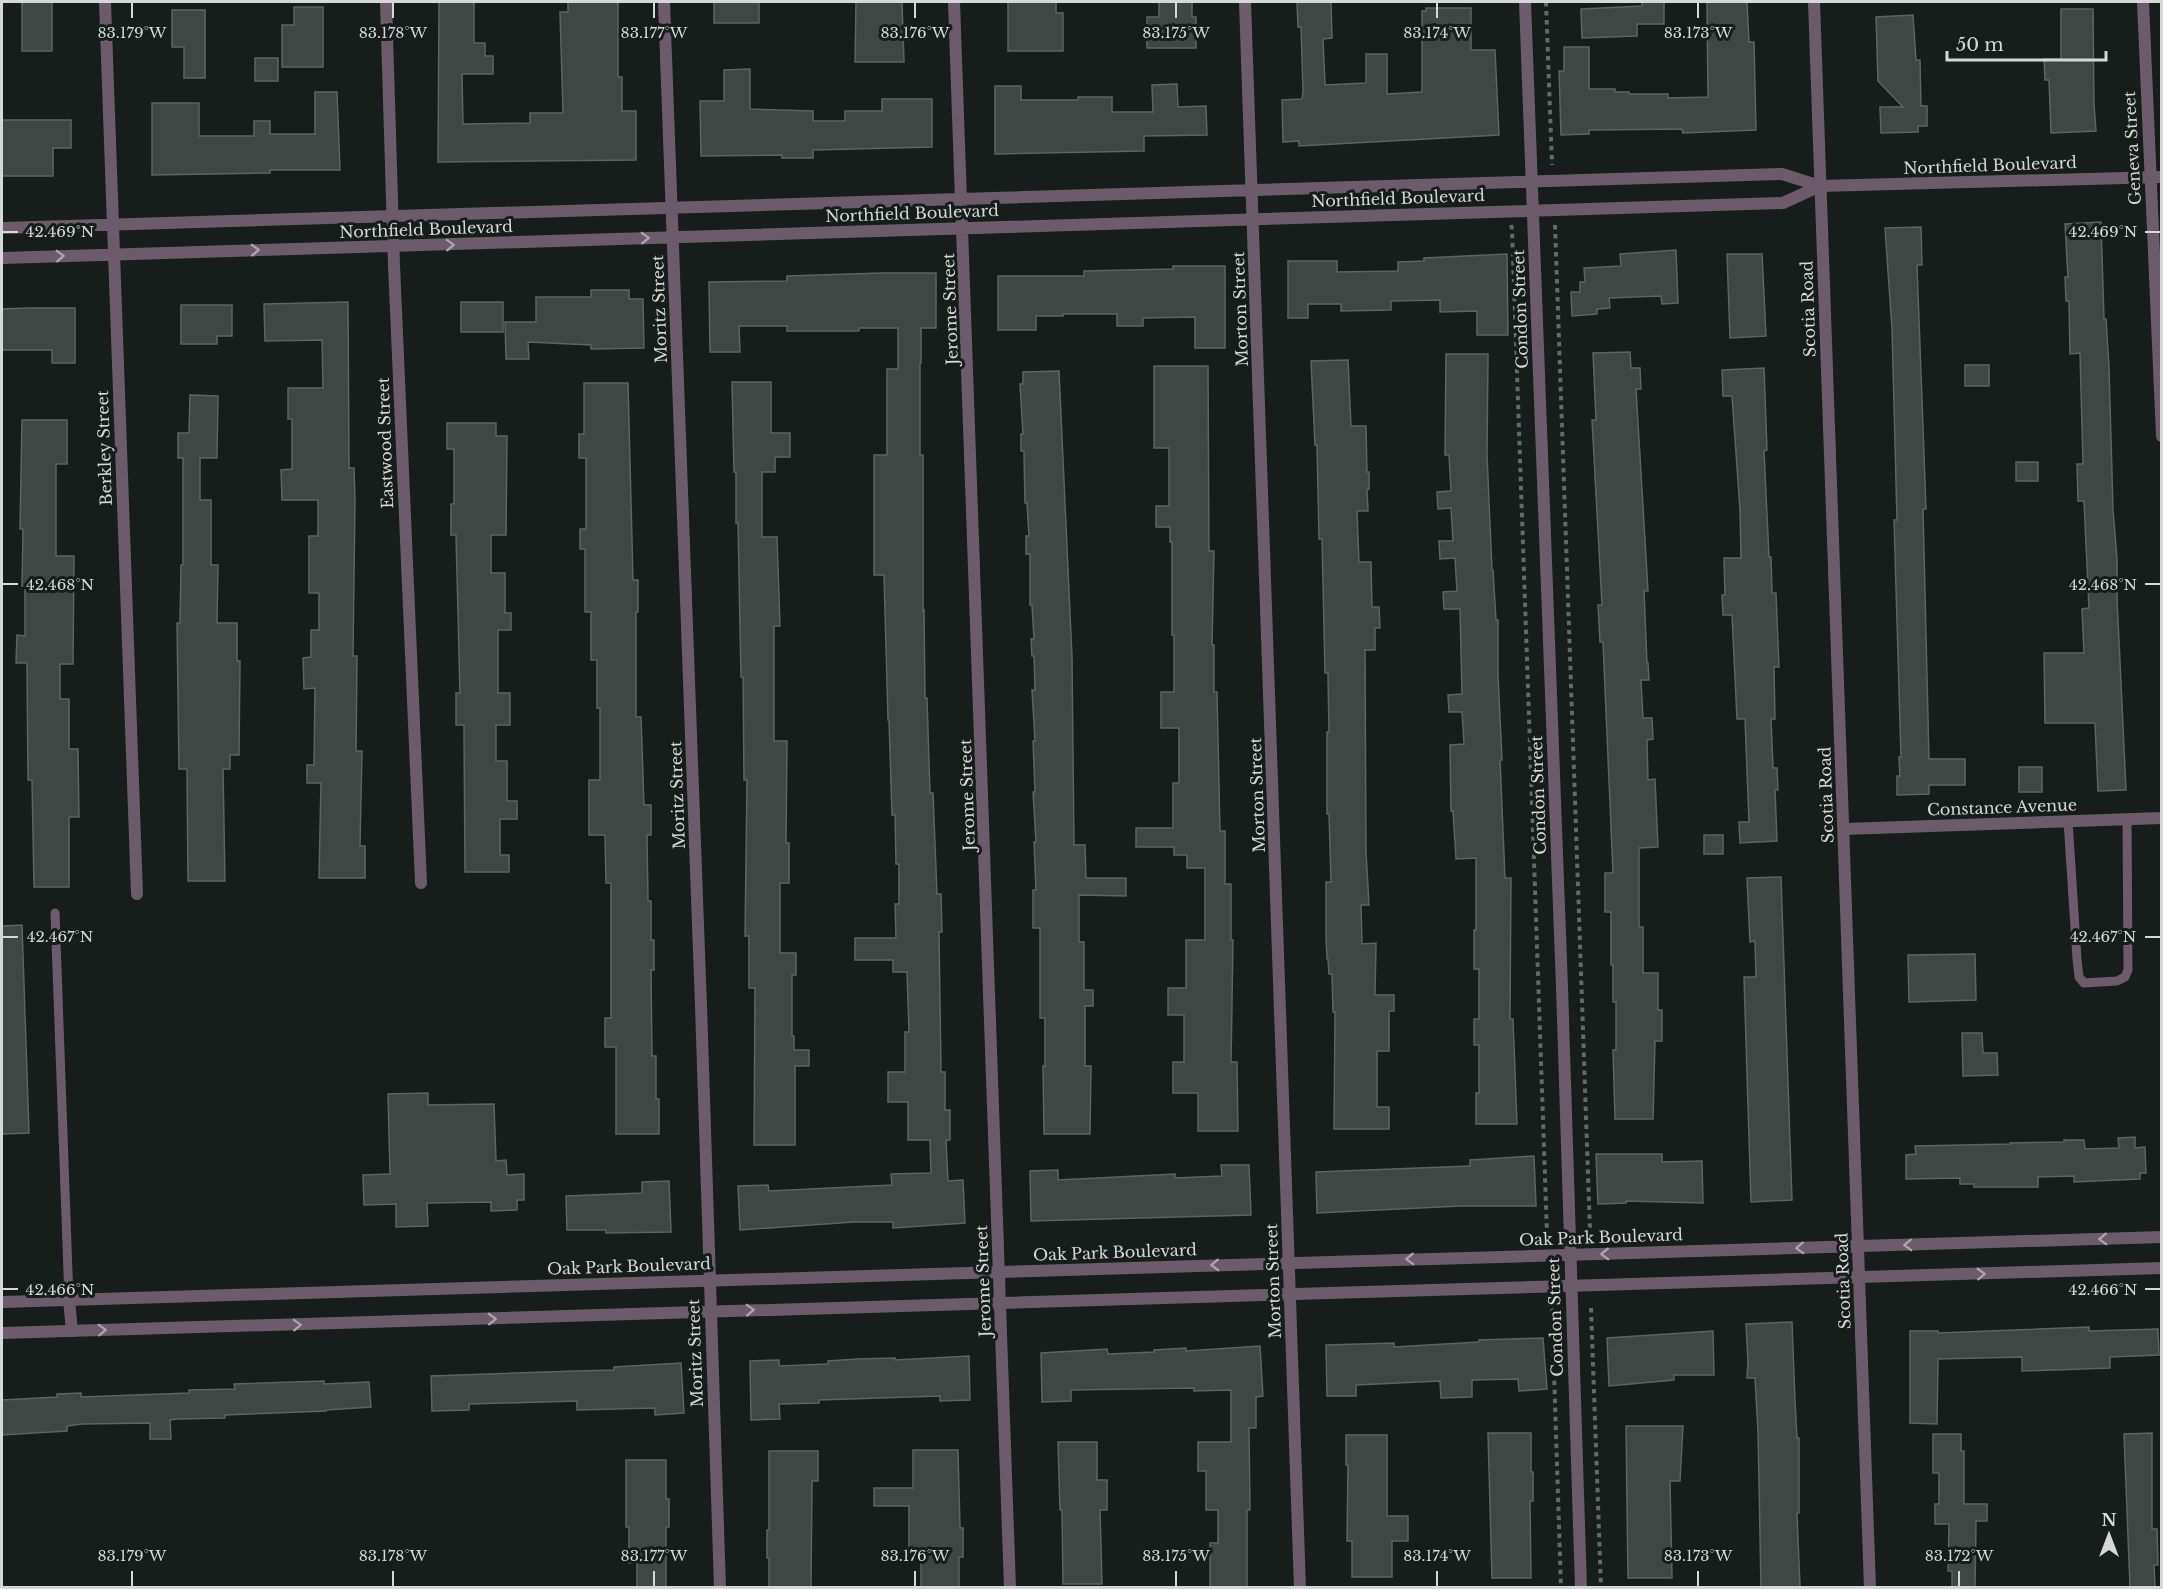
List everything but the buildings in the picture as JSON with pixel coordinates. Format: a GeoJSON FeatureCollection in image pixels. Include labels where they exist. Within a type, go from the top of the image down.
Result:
{"type":"FeatureCollection","features":[{"type":"Feature","properties":{"kind":"street","name":"Berkley Street"},"geometry":{"type":"LineString","coordinates":[[105,2],[137,894]]}},
{"type":"Feature","properties":{"kind":"street","name":"Eastwood Street"},"geometry":{"type":"LineString","coordinates":[[386,2],[421,882]]}},
{"type":"Feature","properties":{"kind":"street","name":"Moritz Street"},"geometry":{"type":"LineString","coordinates":[[664,2],[720,1587]]}},
{"type":"Feature","properties":{"kind":"street","name":"Jerome Street"},"geometry":{"type":"LineString","coordinates":[[954,2],[1010,1587]]}},
{"type":"Feature","properties":{"kind":"street","name":"Morton Street"},"geometry":{"type":"LineString","coordinates":[[1245,2],[1300,1587]]}},
{"type":"Feature","properties":{"kind":"street","name":"Condon Street"},"geometry":{"type":"LineString","coordinates":[[1525,2],[1581,1587]]}},
{"type":"Feature","properties":{"kind":"street","name":"Scotia Road"},"geometry":{"type":"LineString","coordinates":[[1814,2],[1870,1587]]}},
{"type":"Feature","properties":{"kind":"street","name":"Geneva Street"},"geometry":{"type":"LineString","coordinates":[[2143,2],[2156,177],[2162,436]]}},
{"type":"Feature","properties":{"kind":"street","name":"Northfield Boulevard"},"geometry":{"type":"LineString","coordinates":[[2,228],[1782,174],[1820,186],[2156,177]]}},
{"type":"Feature","properties":{"kind":"street","name":"Northfield Boulevard"},"geometry":{"type":"LineString","coordinates":[[2,258],[1783,202],[1820,186]]}},
{"type":"Feature","properties":{"kind":"street","name":"Constance Avenue"},"geometry":{"type":"LineString","coordinates":[[1844,829],[2162,818]]}},
{"type":"Feature","properties":{"kind":"street","name":"Oak Park Boulevard"},"geometry":{"type":"LineString","coordinates":[[2,1302],[2162,1237]]}},
{"type":"Feature","properties":{"kind":"street"},"geometry":{"type":"LineString","coordinates":[[2,1334],[2162,1268]]}},
{"type":"Feature","properties":{"kind":"street"},"geometry":{"type":"LineString","coordinates":[[69,1300],[72,1331]]}},
{"type":"Feature","properties":{"kind":"lane"},"geometry":{"type":"LineString","coordinates":[[2067,821],[2077,959],[2079,977],[2085,983],[2117,981],[2125,977],[2128,970],[2127,819]]}},
{"type":"Feature","properties":{"kind":"lane"},"geometry":{"type":"LineString","coordinates":[[55,913],[69,1300]]}},
{"type":"Feature","properties":{"kind":"path"},"geometry":{"type":"LineString","coordinates":[[1546,2],[1551,163],[1555,171]]}},
{"type":"Feature","properties":{"kind":"path"},"geometry":{"type":"LineString","coordinates":[[1555,222],[1590,1232],[1594,1244]]}},
{"type":"Feature","properties":{"kind":"path"},"geometry":{"type":"LineString","coordinates":[[1510,223],[1546,1198],[1545,1244]]}},
{"type":"Feature","properties":{"kind":"path"},"geometry":{"type":"LineString","coordinates":[[1547,1300],[1552,1310],[1561,1587]]}},
{"type":"Feature","properties":{"kind":"path"},"geometry":{"type":"LineString","coordinates":[[1591,1308],[1601,1587]]}}]}
